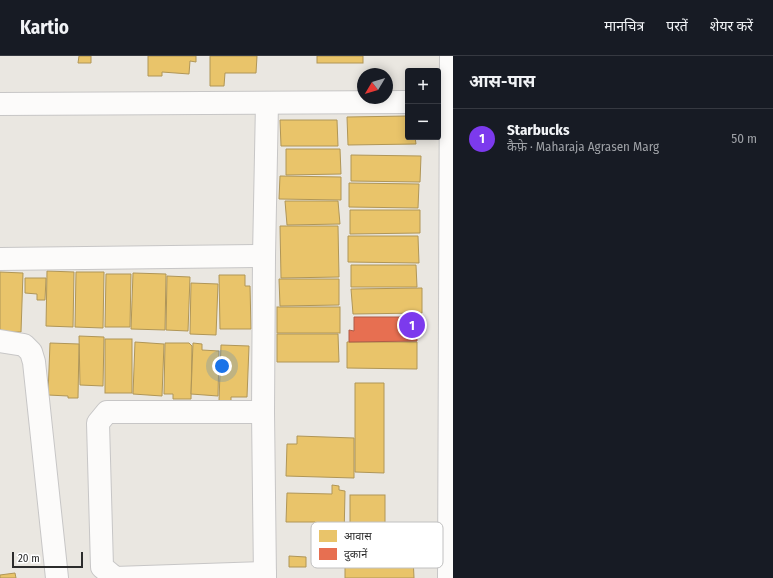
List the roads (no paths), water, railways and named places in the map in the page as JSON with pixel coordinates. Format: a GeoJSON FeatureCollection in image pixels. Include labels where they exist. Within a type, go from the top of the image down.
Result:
{"type":"FeatureCollection","features":[{"type":"Feature","properties":{"kind":"street"},"geometry":{"type":"LineString","coordinates":[[448,578],[444,102],[451,56]]}},
{"type":"Feature","properties":{"kind":"street"},"geometry":{"type":"LineString","coordinates":[[0,104],[405,102]]}},
{"type":"Feature","properties":{"kind":"street"},"geometry":{"type":"LineString","coordinates":[[263,412],[107,412],[98,423],[102,567],[115,578],[265,575],[263,412],[267,103]]}},
{"type":"Feature","properties":{"kind":"street"},"geometry":{"type":"LineString","coordinates":[[0,259],[264,256]]}},
{"type":"Feature","properties":{"kind":"street"},"geometry":{"type":"LineString","coordinates":[[0,341],[24,345],[31,352],[34,362],[57,578]]}},
{"type":"Feature","properties":{"kind":"place","name":"Starbucks"},"geometry":{"type":"Point","coordinates":[412,325]}}]}
